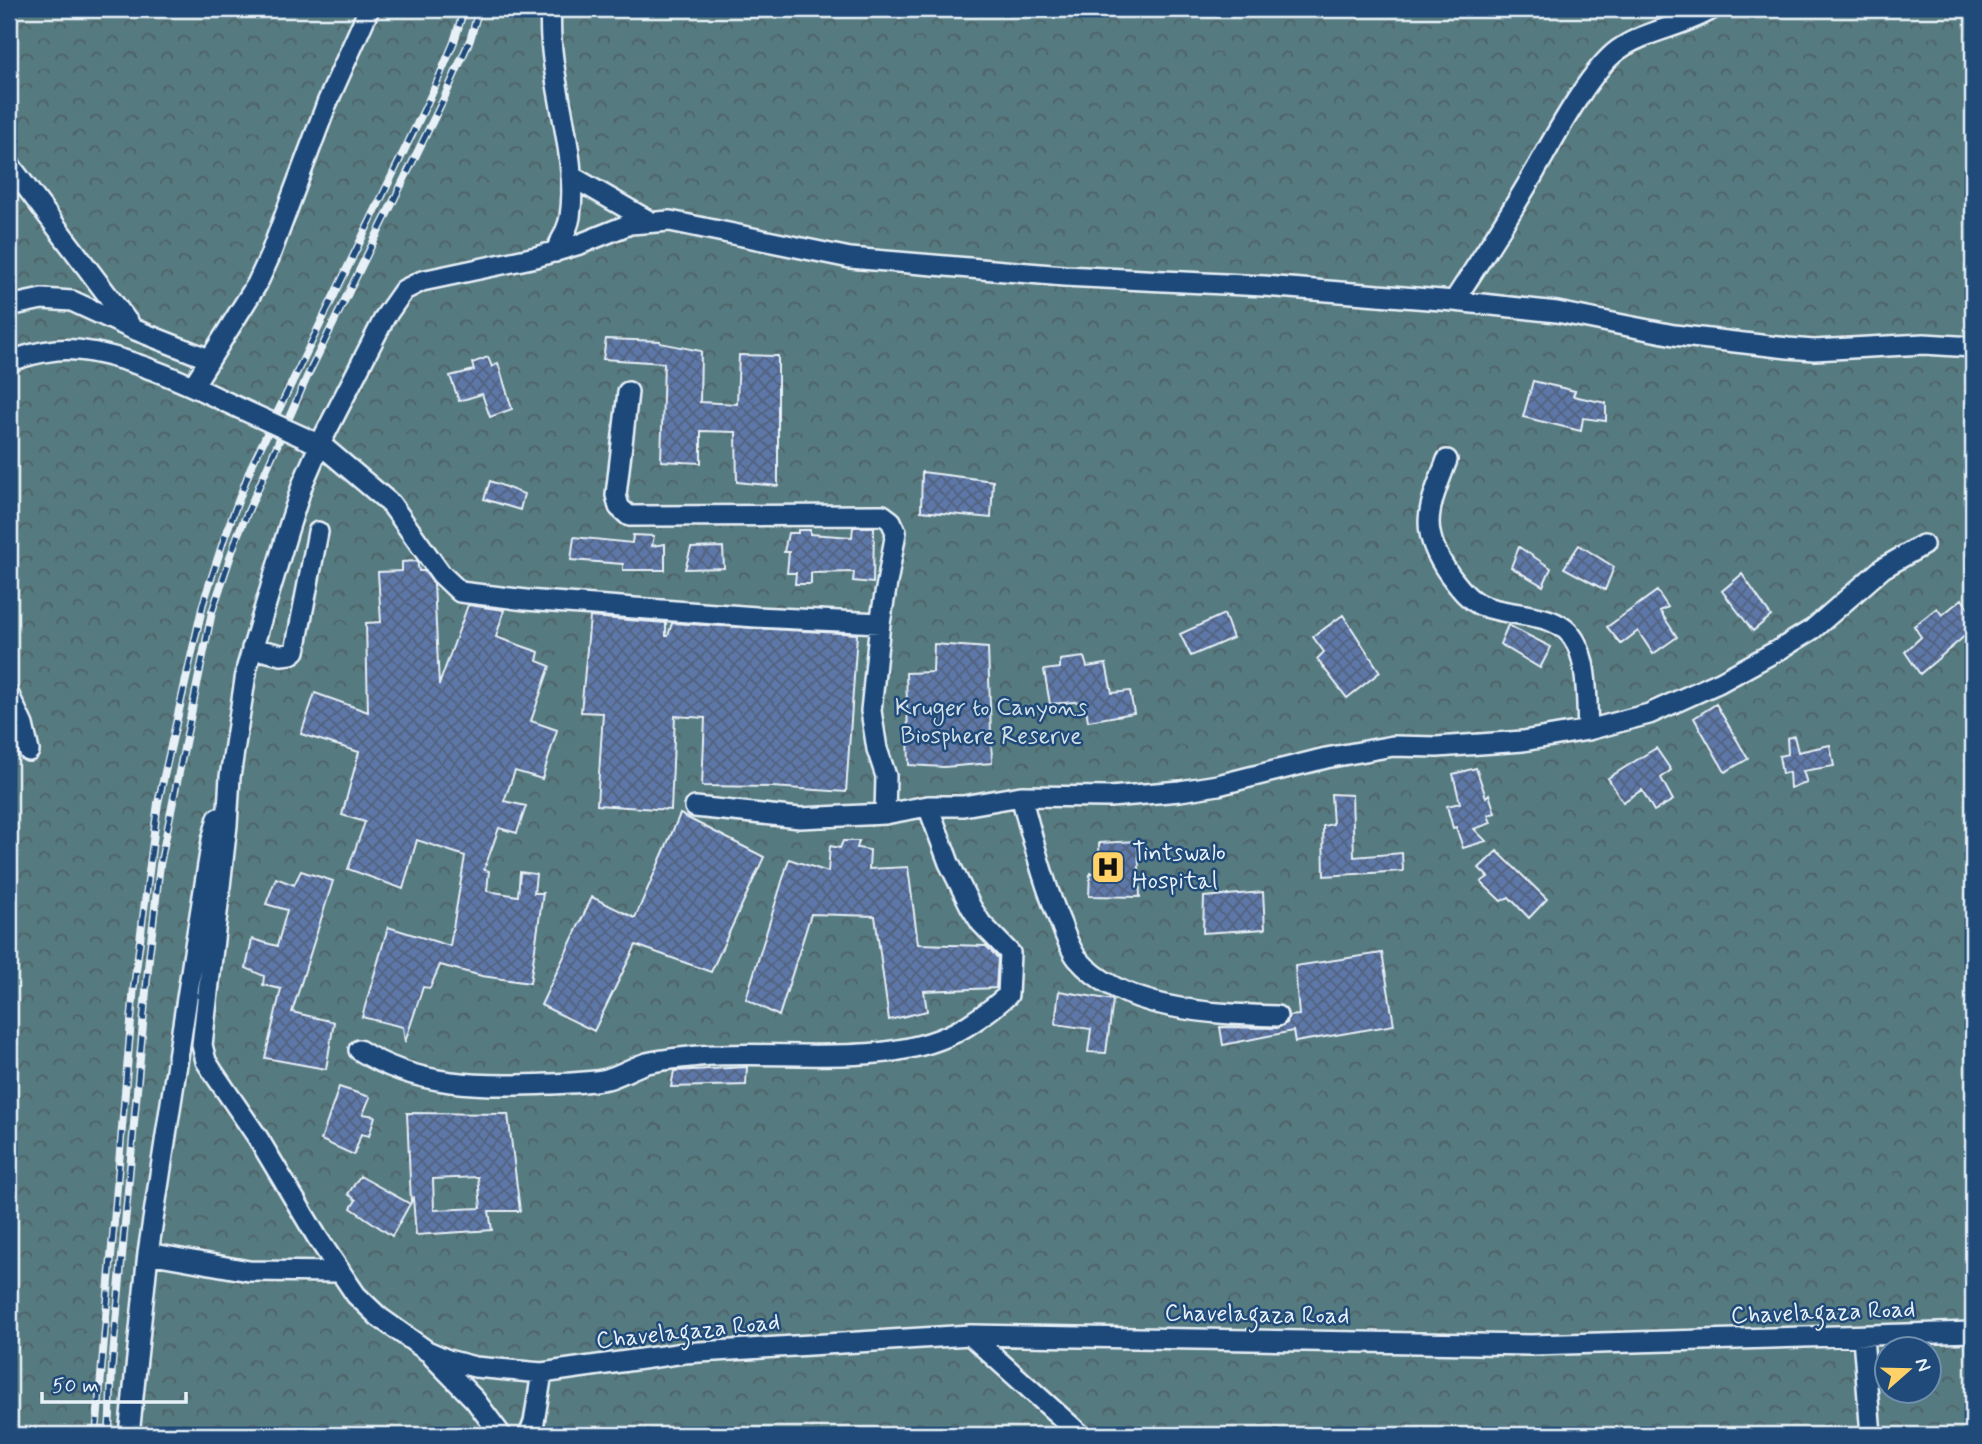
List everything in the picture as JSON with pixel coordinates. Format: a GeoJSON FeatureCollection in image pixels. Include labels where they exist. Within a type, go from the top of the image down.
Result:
{"type":"FeatureCollection","features":[{"type":"Feature","properties":{"kind":"street"},"geometry":{"type":"LineString","coordinates":[[192,386],[257,284],[327,103],[369,9]]}},
{"type":"Feature","properties":{"kind":"street"},"geometry":{"type":"LineString","coordinates":[[551,9],[553,55],[571,176],[569,218],[555,251]]}},
{"type":"Feature","properties":{"kind":"street"},"geometry":{"type":"LineString","coordinates":[[1454,301],[1598,70],[1628,43],[1712,9]]}},
{"type":"Feature","properties":{"kind":"street"},"geometry":{"type":"LineString","coordinates":[[9,164],[133,329]]}},
{"type":"Feature","properties":{"kind":"street"},"geometry":{"type":"LineString","coordinates":[[571,176],[649,221]]}},
{"type":"Feature","properties":{"kind":"street"},"geometry":{"type":"LineString","coordinates":[[501,1435],[475,1400],[427,1351],[379,1317],[356,1295],[258,1138],[206,1061],[202,1045],[230,777],[252,648],[303,483],[313,441],[385,317],[404,290],[422,281],[555,251],[630,224],[670,221],[850,258],[1064,276],[1264,285],[1454,301],[1557,312],[1674,335],[1788,348],[1814,350],[1924,344],[1973,347]]}},
{"type":"Feature","properties":{"kind":"street"},"geometry":{"type":"LineString","coordinates":[[9,306],[42,299],[72,301],[209,359]]}},
{"type":"Feature","properties":{"kind":"street"},"geometry":{"type":"LineString","coordinates":[[9,362],[58,350],[77,351],[138,366],[192,386],[313,441],[391,504],[441,574],[460,592],[526,600],[756,617],[880,623]]}},
{"type":"Feature","properties":{"kind":"street"},"geometry":{"type":"LineString","coordinates":[[628,391],[616,495],[623,512],[629,516],[883,515],[891,521],[896,532],[880,623],[871,711],[877,749],[886,776],[885,814]]}},
{"type":"Feature","properties":{"kind":"street"},"geometry":{"type":"LineString","coordinates":[[1447,460],[1429,515],[1431,546],[1459,588],[1483,606],[1549,621],[1566,630],[1583,659],[1588,730]]}},
{"type":"Feature","properties":{"kind":"street"},"geometry":{"type":"LineString","coordinates":[[252,648],[281,655],[295,651],[318,532]]}},
{"type":"Feature","properties":{"kind":"street"},"geometry":{"type":"LineString","coordinates":[[695,807],[800,818],[885,814],[928,806],[963,806],[1021,796],[1110,797],[1180,791],[1218,785],[1326,758],[1393,746],[1437,747],[1522,741],[1588,730],[1649,714],[1720,682],[1783,648],[1813,629],[1883,568],[1923,545]]}},
{"type":"Feature","properties":{"kind":"street"},"geometry":{"type":"LineString","coordinates":[[9,695],[23,725],[29,751]]}},
{"type":"Feature","properties":{"kind":"street"},"geometry":{"type":"LineString","coordinates":[[129,1435],[148,1253],[212,840],[230,777]]}},
{"type":"Feature","properties":{"kind":"street"},"geometry":{"type":"LineString","coordinates":[[1021,796],[1045,886],[1064,933],[1075,956],[1099,979],[1168,1006],[1212,1014],[1277,1016]]}},
{"type":"Feature","properties":{"kind":"street"},"geometry":{"type":"LineString","coordinates":[[359,1051],[378,1063],[412,1074],[451,1083],[505,1086],[589,1082],[608,1078],[646,1063],[704,1056],[861,1053],[900,1049],[926,1043],[957,1031],[1009,995],[1010,953],[981,923],[971,907],[949,863],[928,806]]}},
{"type":"Feature","properties":{"kind":"street"},"geometry":{"type":"LineString","coordinates":[[148,1253],[249,1271],[340,1272]]}},
{"type":"Feature","properties":{"kind":"street","name":"Chavelagaza Road"},"geometry":{"type":"LineString","coordinates":[[427,1351],[447,1360],[475,1367],[542,1373],[684,1353],[970,1335],[1531,1345],[1973,1332]]}},
{"type":"Feature","properties":{"kind":"street"},"geometry":{"type":"LineString","coordinates":[[970,1335],[1081,1435]]}},
{"type":"Feature","properties":{"kind":"street"},"geometry":{"type":"LineString","coordinates":[[1863,1337],[1871,1435]]}},
{"type":"Feature","properties":{"kind":"street"},"geometry":{"type":"LineString","coordinates":[[529,1435],[534,1422],[542,1373]]}},
{"type":"Feature","properties":{"kind":"green space","name":"Kruger to Canyons Biosphere Reserve"},"geometry":{"type":"Polygon","coordinates":[[[9,9],[1973,9],[1973,1435],[9,1435],[9,9]]]}},
{"type":"Feature","properties":{"kind":"building"},"geometry":{"type":"Polygon","coordinates":[[[606,339],[660,341],[701,351],[700,402],[737,404],[739,355],[778,356],[778,486],[737,482],[736,432],[701,431],[701,463],[661,461],[664,363],[603,359],[606,339]]]}},
{"type":"Feature","properties":{"kind":"building"},"geometry":{"type":"Polygon","coordinates":[[[488,357],[492,367],[498,363],[512,409],[490,417],[482,394],[459,401],[450,376],[474,370],[472,363],[488,357]]]}},
{"type":"Feature","properties":{"kind":"building"},"geometry":{"type":"Polygon","coordinates":[[[1533,381],[1575,391],[1573,396],[1606,403],[1606,421],[1583,418],[1581,431],[1523,417],[1533,381]]]}},
{"type":"Feature","properties":{"kind":"building"},"geometry":{"type":"Polygon","coordinates":[[[922,472],[993,481],[991,518],[921,511],[922,472]]]}},
{"type":"Feature","properties":{"kind":"building"},"geometry":{"type":"Polygon","coordinates":[[[490,481],[524,494],[520,510],[484,499],[490,481]]]}},
{"type":"Feature","properties":{"kind":"building"},"geometry":{"type":"Polygon","coordinates":[[[853,527],[874,527],[873,583],[853,581],[854,572],[811,573],[811,584],[795,584],[796,573],[787,573],[789,552],[784,552],[788,533],[810,530],[810,534],[852,537],[853,527]]]}},
{"type":"Feature","properties":{"kind":"building"},"geometry":{"type":"Polygon","coordinates":[[[633,535],[654,536],[652,546],[665,544],[665,570],[623,570],[623,564],[571,560],[574,537],[632,543],[633,535]]]}},
{"type":"Feature","properties":{"kind":"building"},"geometry":{"type":"Polygon","coordinates":[[[1579,545],[1614,567],[1605,590],[1564,568],[1579,545]]]}},
{"type":"Feature","properties":{"kind":"building"},"geometry":{"type":"Polygon","coordinates":[[[723,547],[724,568],[685,569],[691,548],[723,547]]]}},
{"type":"Feature","properties":{"kind":"building"},"geometry":{"type":"Polygon","coordinates":[[[1519,547],[1551,568],[1543,586],[1511,567],[1519,547]]]}},
{"type":"Feature","properties":{"kind":"building"},"geometry":{"type":"Polygon","coordinates":[[[417,561],[419,571],[424,571],[434,584],[439,685],[468,605],[504,610],[496,637],[539,652],[537,661],[550,666],[531,721],[557,730],[542,779],[515,771],[504,801],[526,806],[517,833],[499,828],[484,870],[489,871],[487,891],[518,896],[520,872],[536,874],[534,893],[543,893],[530,983],[482,976],[440,965],[430,988],[423,987],[405,1042],[403,1027],[362,1017],[388,927],[450,946],[465,856],[417,840],[403,889],[348,869],[365,822],[342,815],[359,752],[301,734],[315,693],[368,712],[366,623],[381,622],[378,572],[402,571],[402,562],[417,561]]]}},
{"type":"Feature","properties":{"kind":"building"},"geometry":{"type":"Polygon","coordinates":[[[1742,574],[1771,616],[1753,631],[1722,591],[1742,574]]]}},
{"type":"Feature","properties":{"kind":"building"},"geometry":{"type":"Polygon","coordinates":[[[1657,591],[1668,607],[1660,611],[1677,637],[1653,654],[1638,631],[1621,644],[1607,627],[1657,591]]]}},
{"type":"Feature","properties":{"kind":"building"},"geometry":{"type":"Polygon","coordinates":[[[1962,599],[1973,615],[1973,629],[1920,674],[1905,652],[1921,637],[1914,626],[1937,608],[1942,615],[1962,599]]]}},
{"type":"Feature","properties":{"kind":"building"},"geometry":{"type":"Polygon","coordinates":[[[1224,614],[1233,638],[1191,656],[1180,634],[1224,614]]]}},
{"type":"Feature","properties":{"kind":"building"},"geometry":{"type":"Polygon","coordinates":[[[1343,615],[1380,672],[1347,698],[1317,659],[1324,652],[1313,637],[1343,615]]]}},
{"type":"Feature","properties":{"kind":"building"},"geometry":{"type":"Polygon","coordinates":[[[590,617],[666,623],[666,636],[672,623],[857,634],[846,792],[702,786],[705,718],[675,716],[671,810],[597,805],[603,713],[581,712],[590,617]]]}},
{"type":"Feature","properties":{"kind":"building"},"geometry":{"type":"Polygon","coordinates":[[[1508,625],[1551,647],[1540,668],[1500,644],[1508,625]]]}},
{"type":"Feature","properties":{"kind":"building"},"geometry":{"type":"Polygon","coordinates":[[[934,644],[988,648],[992,763],[944,767],[909,765],[906,673],[933,672],[934,644]]]}},
{"type":"Feature","properties":{"kind":"building"},"geometry":{"type":"Polygon","coordinates":[[[1084,657],[1087,667],[1106,664],[1112,693],[1130,691],[1134,713],[1088,721],[1085,701],[1050,704],[1044,670],[1060,668],[1060,660],[1084,657]]]}},
{"type":"Feature","properties":{"kind":"building"},"geometry":{"type":"Polygon","coordinates":[[[1716,704],[1748,759],[1725,772],[1694,718],[1716,704]]]}},
{"type":"Feature","properties":{"kind":"building"},"geometry":{"type":"Polygon","coordinates":[[[1794,736],[1798,752],[1830,745],[1834,766],[1803,771],[1807,783],[1790,788],[1789,772],[1782,774],[1779,756],[1788,754],[1787,738],[1794,736]]]}},
{"type":"Feature","properties":{"kind":"building"},"geometry":{"type":"Polygon","coordinates":[[[1656,748],[1671,770],[1661,778],[1673,800],[1654,811],[1642,790],[1623,802],[1608,778],[1656,748]]]}},
{"type":"Feature","properties":{"kind":"building"},"geometry":{"type":"Polygon","coordinates":[[[1476,768],[1495,813],[1488,815],[1491,823],[1474,829],[1486,841],[1463,848],[1456,827],[1453,828],[1447,806],[1460,803],[1453,774],[1476,768]]]}},
{"type":"Feature","properties":{"kind":"building"},"geometry":{"type":"Polygon","coordinates":[[[1331,794],[1352,795],[1354,857],[1402,853],[1403,871],[1324,876],[1323,826],[1333,824],[1331,794]]]}},
{"type":"Feature","properties":{"kind":"building"},"geometry":{"type":"Polygon","coordinates":[[[680,814],[764,857],[711,972],[636,945],[594,1031],[541,1005],[592,897],[635,918],[680,814]]]}},
{"type":"Feature","properties":{"kind":"building"},"geometry":{"type":"Polygon","coordinates":[[[843,841],[859,841],[857,848],[870,850],[869,869],[908,867],[918,944],[986,946],[998,958],[996,988],[924,991],[927,1011],[889,1020],[875,916],[811,914],[779,1016],[746,999],[789,859],[828,872],[830,846],[840,848],[843,841]]]}},
{"type":"Feature","properties":{"kind":"building"},"geometry":{"type":"Polygon","coordinates":[[[1138,841],[1140,897],[1089,896],[1090,873],[1100,873],[1099,843],[1138,841]]]}},
{"type":"Feature","properties":{"kind":"building"},"geometry":{"type":"Polygon","coordinates":[[[1497,851],[1547,899],[1529,918],[1509,897],[1501,901],[1481,882],[1488,877],[1479,868],[1497,851]]]}},
{"type":"Feature","properties":{"kind":"building"},"geometry":{"type":"Polygon","coordinates":[[[301,871],[333,881],[292,1012],[334,1022],[326,1069],[265,1058],[281,989],[263,985],[264,976],[246,968],[252,939],[277,946],[287,910],[266,904],[276,878],[294,885],[301,871]]]}},
{"type":"Feature","properties":{"kind":"building"},"geometry":{"type":"Polygon","coordinates":[[[1263,892],[1265,929],[1203,933],[1204,897],[1263,892]]]}},
{"type":"Feature","properties":{"kind":"building"},"geometry":{"type":"Polygon","coordinates":[[[1382,953],[1394,1025],[1295,1042],[1293,1031],[1223,1045],[1220,1027],[1277,1028],[1287,1023],[1289,1016],[1299,1015],[1295,966],[1382,953]]]}},
{"type":"Feature","properties":{"kind":"building"},"geometry":{"type":"Polygon","coordinates":[[[1059,991],[1113,1000],[1106,1053],[1088,1052],[1091,1029],[1055,1024],[1059,991]]]}},
{"type":"Feature","properties":{"kind":"building"},"geometry":{"type":"Polygon","coordinates":[[[747,1067],[746,1085],[671,1087],[674,1071],[747,1067]]]}},
{"type":"Feature","properties":{"kind":"building"},"geometry":{"type":"Polygon","coordinates":[[[339,1087],[370,1097],[363,1114],[375,1116],[369,1136],[361,1134],[354,1155],[321,1140],[339,1087]]]}},
{"type":"Feature","properties":{"kind":"building"},"geometry":{"type":"Polygon","coordinates":[[[407,1113],[508,1114],[520,1211],[489,1211],[492,1230],[416,1235],[413,1198],[411,1202],[407,1113]],[[478,1177],[433,1179],[434,1210],[481,1208],[478,1177]]]}},
{"type":"Feature","properties":{"kind":"building"},"geometry":{"type":"Polygon","coordinates":[[[360,1176],[410,1204],[392,1236],[351,1208],[356,1200],[348,1194],[360,1176]]]}},
{"type":"Feature","properties":{"kind":"railway"},"geometry":{"type":"LineString","coordinates":[[96,1435],[134,986],[158,803],[203,604],[251,467],[434,89],[454,42],[464,9]]}},
{"type":"Feature","properties":{"kind":"railway"},"geometry":{"type":"LineString","coordinates":[[109,1435],[112,1367],[160,865],[212,612],[238,534],[307,377],[445,96],[470,40],[479,9]]}},
{"type":"Feature","properties":{"kind":"place","name":"Tintswalo Hospital"},"geometry":{"type":"Point","coordinates":[1108,867]}}]}
